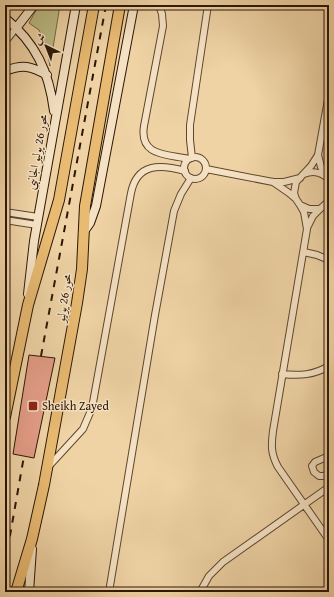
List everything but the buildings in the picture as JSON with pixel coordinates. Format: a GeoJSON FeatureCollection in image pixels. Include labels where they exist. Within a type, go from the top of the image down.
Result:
{"type":"FeatureCollection","features":[{"type":"Feature","properties":{"kind":"highway"},"geometry":{"type":"LineString","coordinates":[[5,417],[28,305],[59,200],[94,5]]}},
{"type":"Feature","properties":{"kind":"highway","name":"محور 26 يوليو"},"geometry":{"type":"LineString","coordinates":[[16,592],[32,539],[48,467],[78,303],[82,269],[86,197],[120,5]]}},
{"type":"Feature","properties":{"kind":"main road"},"geometry":{"type":"LineString","coordinates":[[17,27],[34,5]]}},
{"type":"Feature","properties":{"kind":"main road","name":"محور 26 يوليو الجانبى"},"geometry":{"type":"LineString","coordinates":[[28,305],[30,273],[37,221],[76,5]]}},
{"type":"Feature","properties":{"kind":"main road"},"geometry":{"type":"LineString","coordinates":[[83,234],[90,223],[96,206],[134,5]]}},
{"type":"Feature","properties":{"kind":"main road"},"geometry":{"type":"LineString","coordinates":[[5,18],[17,27],[34,50],[47,75],[55,119]]}},
{"type":"Feature","properties":{"kind":"main road"},"geometry":{"type":"LineString","coordinates":[[5,71],[24,66],[34,68],[47,75]]}},
{"type":"Feature","properties":{"kind":"main road"},"geometry":{"type":"LineString","coordinates":[[29,592],[32,539]]}},
{"type":"Feature","properties":{"kind":"street"},"geometry":{"type":"LineString","coordinates":[[159,5],[162,14],[163,26],[143,136],[146,145],[153,151],[191,158],[198,158],[204,161],[206,173],[201,178],[194,179],[187,175],[185,171],[185,164],[191,158],[190,125],[208,5]]}},
{"type":"Feature","properties":{"kind":"street"},"geometry":{"type":"LineString","coordinates":[[5,42],[17,27]]}},
{"type":"Feature","properties":{"kind":"street"},"geometry":{"type":"LineString","coordinates":[[328,179],[321,167],[318,155],[329,94]]}},
{"type":"Feature","properties":{"kind":"street"},"geometry":{"type":"LineString","coordinates":[[296,199],[295,188],[301,176],[318,155]]}},
{"type":"Feature","properties":{"kind":"street"},"geometry":{"type":"LineString","coordinates":[[48,467],[78,435],[90,416],[131,193],[135,179],[143,172],[153,167],[175,168],[185,171]]}},
{"type":"Feature","properties":{"kind":"street"},"geometry":{"type":"LineString","coordinates":[[206,169],[273,182],[288,181],[313,172],[318,172],[328,179]]}},
{"type":"Feature","properties":{"kind":"street"},"geometry":{"type":"LineString","coordinates":[[109,592],[174,211],[181,194],[191,178]]}},
{"type":"Feature","properties":{"kind":"street"},"geometry":{"type":"LineString","coordinates":[[273,182],[289,193],[300,204],[304,212],[307,229]]}},
{"type":"Feature","properties":{"kind":"street"},"geometry":{"type":"LineString","coordinates":[[328,203],[320,208],[313,216],[307,229],[273,431],[272,452],[278,468],[329,540]]}},
{"type":"Feature","properties":{"kind":"street"},"geometry":{"type":"LineString","coordinates":[[300,204],[309,209],[320,208]]}},
{"type":"Feature","properties":{"kind":"street"},"geometry":{"type":"LineString","coordinates":[[5,212],[37,221]]}},
{"type":"Feature","properties":{"kind":"street"},"geometry":{"type":"LineString","coordinates":[[5,220],[37,221]]}},
{"type":"Feature","properties":{"kind":"street"},"geometry":{"type":"LineString","coordinates":[[304,252],[329,260]]}},
{"type":"Feature","properties":{"kind":"street"},"geometry":{"type":"LineString","coordinates":[[282,374],[296,376],[309,374],[329,366]]}},
{"type":"Feature","properties":{"kind":"street"},"geometry":{"type":"LineString","coordinates":[[329,456],[315,462],[312,466],[314,472],[319,476],[324,476],[329,472]]}},
{"type":"Feature","properties":{"kind":"street"},"geometry":{"type":"LineString","coordinates":[[200,592],[209,576],[223,562],[329,487]]}},
{"type":"Feature","properties":{"kind":"shaded area"},"geometry":{"type":"Polygon","coordinates":[[[39,5],[60,5],[50,66],[46,45],[39,30],[29,23],[39,5]]]}},
{"type":"Feature","properties":{"kind":"railway"},"geometry":{"type":"LineString","coordinates":[[41,356],[106,5]]}},
{"type":"Feature","properties":{"kind":"railway"},"geometry":{"type":"LineString","coordinates":[[5,564],[24,456]]}},
{"type":"Feature","properties":{"kind":"place","name":"Sheikh Zayed"},"geometry":{"type":"Point","coordinates":[33,406]}}]}
